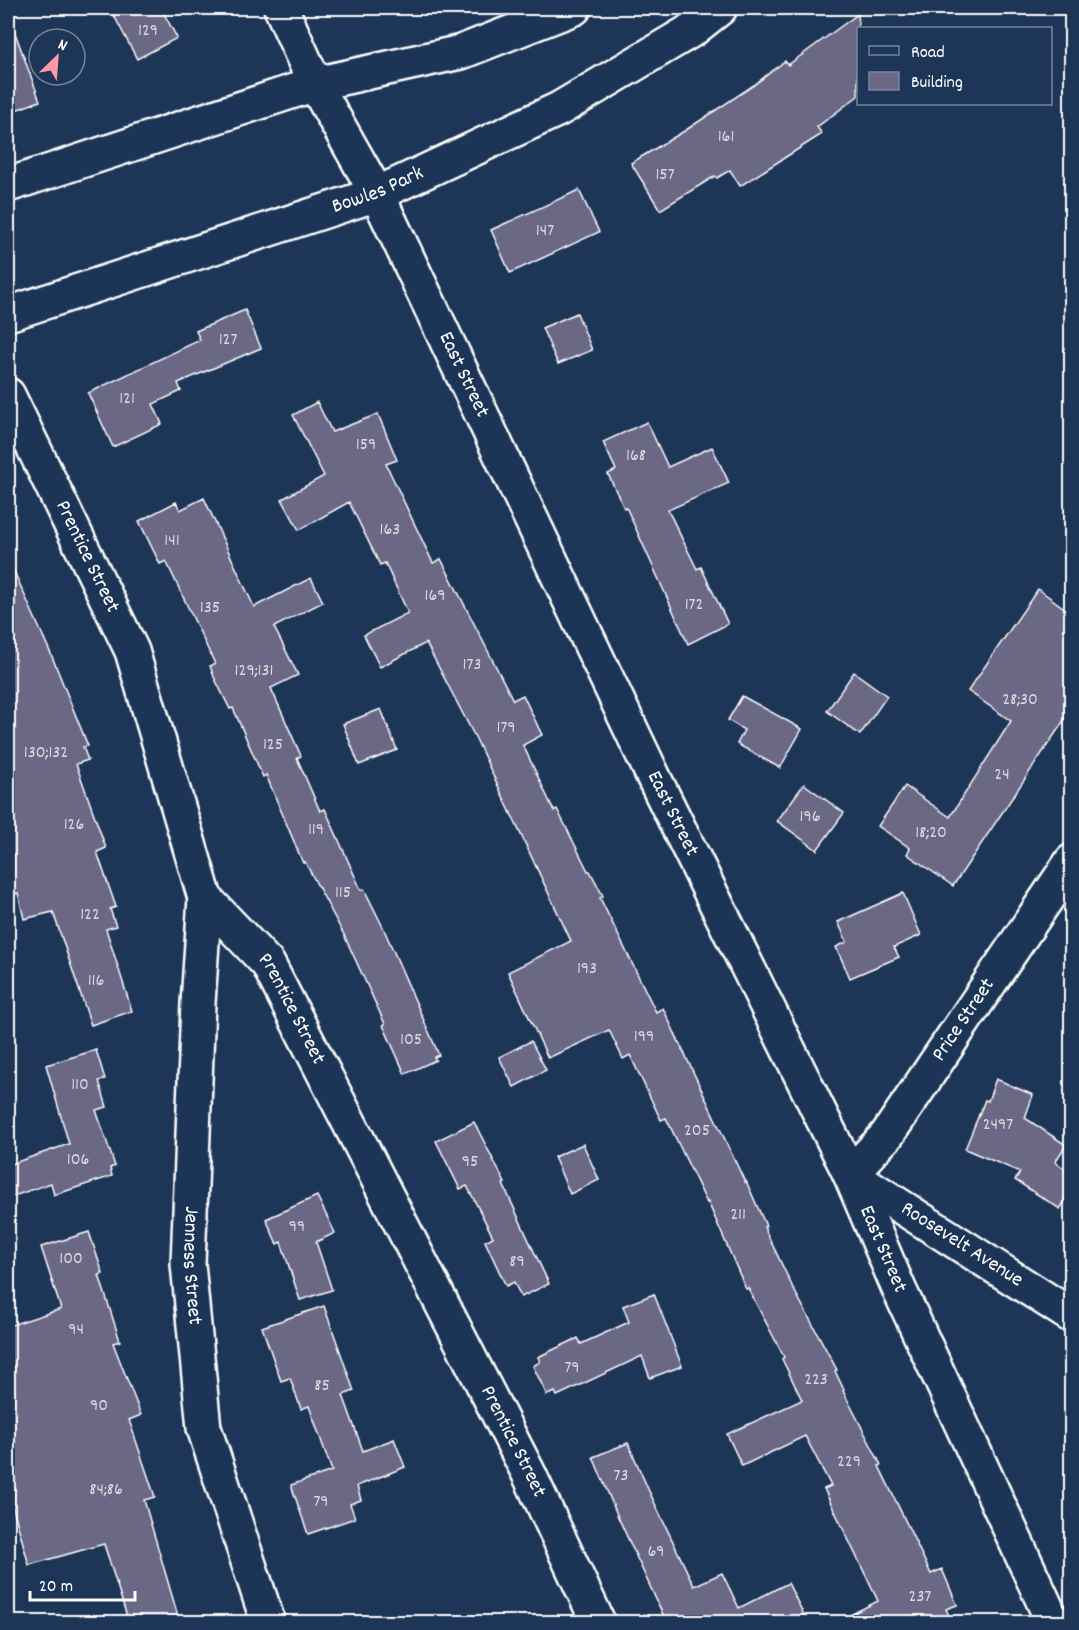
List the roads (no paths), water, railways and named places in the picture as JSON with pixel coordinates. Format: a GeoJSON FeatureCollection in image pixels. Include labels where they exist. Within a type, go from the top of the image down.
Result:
{"type":"FeatureCollection","features":[{"type":"Feature","properties":{"kind":"street","name":"East Street"},"geometry":{"type":"LineString","coordinates":[[281,8],[315,84],[377,194],[654,780],[850,1174],[899,1289],[1053,1623]]}},
{"type":"Feature","properties":{"kind":"street"},"geometry":{"type":"LineString","coordinates":[[8,184],[315,84],[461,52],[574,8]]}},
{"type":"Feature","properties":{"kind":"street","name":"Bowles Park"},"geometry":{"type":"LineString","coordinates":[[8,314],[377,194],[559,109],[692,30],[720,8]]}},
{"type":"Feature","properties":{"kind":"street","name":"Prentice Street"},"geometry":{"type":"LineString","coordinates":[[8,394],[132,651],[205,898],[268,964],[529,1474],[598,1623]]}},
{"type":"Feature","properties":{"kind":"street","name":"Price Street"},"geometry":{"type":"LineString","coordinates":[[850,1174],[887,1135],[1071,861]]}},
{"type":"Feature","properties":{"kind":"street","name":"Jenness Street"},"geometry":{"type":"LineString","coordinates":[[205,898],[198,1003],[188,1264],[204,1428],[268,1623]]}},
{"type":"Feature","properties":{"kind":"street","name":"Roosevelt Avenue"},"geometry":{"type":"LineString","coordinates":[[850,1174],[1071,1316]]}}]}
